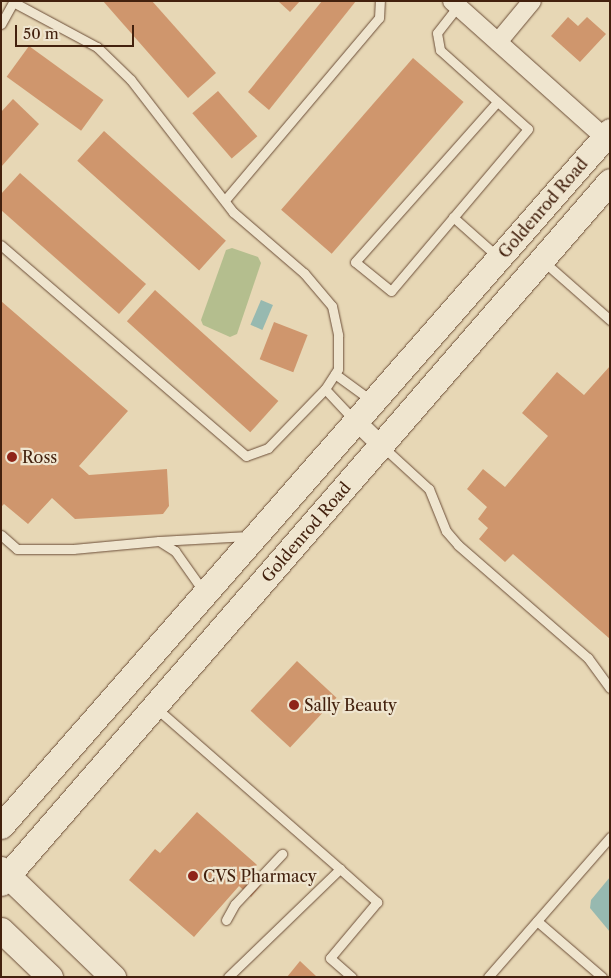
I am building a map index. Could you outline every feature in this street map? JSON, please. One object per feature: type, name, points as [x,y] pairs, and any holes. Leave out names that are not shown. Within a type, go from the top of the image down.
[{"type":"main road","name":"Goldenrod Road","points":[[1,826],[357,422],[607,134]]},
{"type":"main road","points":[[494,315],[517,266],[599,167],[607,134]]},
{"type":"main road","name":"Goldenrod Road","points":[[3,876],[155,707],[610,181]]},
{"type":"main road","points":[[1,801],[72,730],[112,701]]},
{"type":"main road","points":[[3,876],[113,977]]},
{"type":"main road","points":[[1,930],[44,971]]},
{"type":"main road","points":[[1,956],[44,971]]},
{"type":"street","points":[[498,42],[532,1]]},
{"type":"street","points":[[455,4],[607,134]]},
{"type":"street","points":[[357,422],[381,445]]},
{"type":"lane","points":[[225,200],[379,18],[380,1]]},
{"type":"lane","points":[[1,24],[4,13],[13,2],[97,46],[130,80],[239,218],[304,273],[332,306],[338,335],[338,369],[325,389],[272,444],[246,456],[1,245]]},
{"type":"lane","points":[[455,4],[439,28],[438,44],[444,55],[528,129],[391,291],[355,262],[497,102]]},
{"type":"lane","points":[[453,217],[500,258]]},
{"type":"lane","points":[[542,260],[610,320]]},
{"type":"lane","points":[[335,374],[374,402]]},
{"type":"lane","points":[[325,389],[357,422]]},
{"type":"lane","points":[[381,445],[429,489],[446,532],[458,545],[588,658],[610,688]]},
{"type":"lane","points":[[1,535],[17,549],[73,549],[257,535]]},
{"type":"lane","points":[[159,541],[175,551],[206,594]]},
{"type":"lane","points":[[155,707],[377,902],[330,958],[352,977]]},
{"type":"lane","points":[[488,977],[610,837]]},
{"type":"lane","points":[[226,920],[235,904],[282,854]]},
{"type":"lane","points":[[228,977],[340,869]]},
{"type":"lane","points":[[537,921],[602,977]]},
{"type":"green space","points":[[232,248],[258,257],[261,263],[237,334],[230,337],[203,325],[201,320],[226,250]]},
{"type":"water","points":[[261,300],[273,305],[262,330],[250,325]]},
{"type":"water","points":[[610,877],[610,932],[590,908],[591,900]]},
{"type":"building","points":[[103,1],[152,1],[216,73],[188,98]]},
{"type":"building","points":[[278,1],[300,1],[290,12]]},
{"type":"building","points":[[322,1],[356,1],[269,110],[248,92]]},
{"type":"building","points":[[568,17],[578,26],[587,17],[606,34],[580,62],[551,36]]},
{"type":"building","points":[[29,46],[103,100],[81,131],[7,77]]},
{"type":"building","points":[[413,58],[464,102],[332,254],[281,210]]},
{"type":"building","points":[[218,91],[257,136],[232,159],[192,113]]},
{"type":"building","points":[[13,99],[39,124],[1,167],[1,112]]},
{"type":"building","points":[[104,131],[226,241],[199,270],[77,161]]},
{"type":"building","points":[[20,173],[146,284],[119,314],[1,210],[1,194]]},
{"type":"building","points":[[155,290],[278,401],[250,432],[127,321]]},
{"type":"building","points":[[1,301],[128,411],[79,466],[89,475],[167,469],[169,506],[163,514],[75,519],[52,498],[28,524],[4,504],[1,507]]},
{"type":"building","points":[[274,322],[308,335],[293,372],[260,359]]},
{"type":"building","points":[[610,366],[610,639],[513,554],[505,562],[479,539],[488,528],[478,519],[487,507],[467,489],[483,469],[505,487],[548,436],[522,413],[557,372],[584,395]]},
{"type":"building","name":"Sally Beauty","points":[[297,661],[336,698],[290,748],[251,711]]},
{"type":"building","name":"CVS Pharmacy","points":[[197,812],[257,865],[250,873],[262,884],[251,897],[239,886],[194,937],[129,880],[155,849],[160,853]]},
{"type":"building","points":[[300,961],[317,977],[287,977]]},
{"type":"place","name":"Ross","points":[[12,457]]},
{"type":"place","name":"Sally Beauty","points":[[294,705]]},
{"type":"place","name":"CVS Pharmacy","points":[[193,876]]}]
